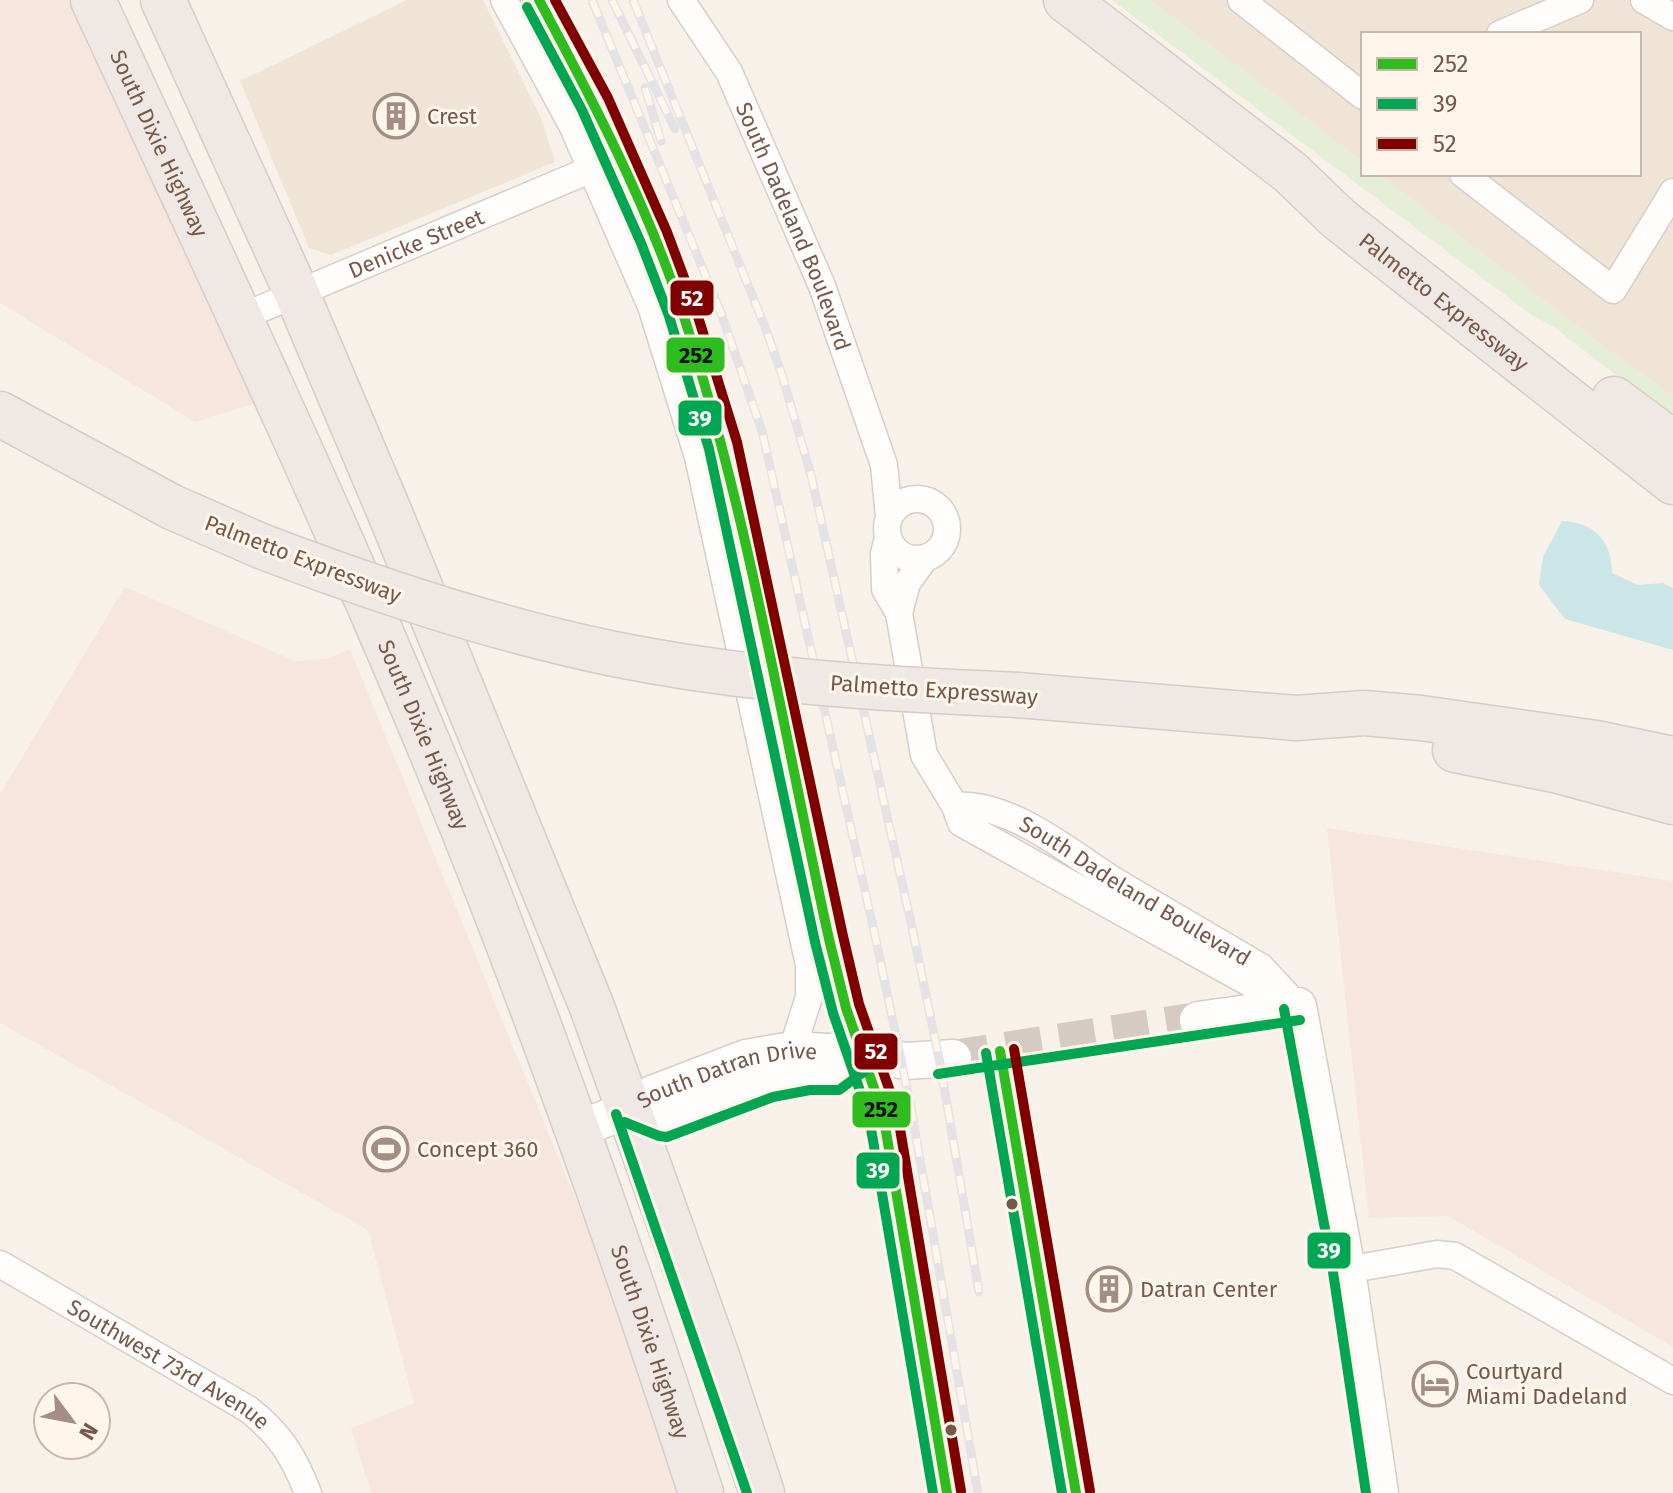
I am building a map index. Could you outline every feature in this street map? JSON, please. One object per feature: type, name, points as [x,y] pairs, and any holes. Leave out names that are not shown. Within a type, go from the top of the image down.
[{"type":"highway","name":"South Dixie Highway","points":[[93,0],[322,497],[489,895],[577,1130],[701,1493]]},
{"type":"highway","points":[[163,0],[297,294],[483,737],[592,1007],[762,1493]]},
{"type":"highway","name":"Palmetto Expressway","points":[[1066,0],[1290,172],[1339,219],[1673,482]]},
{"type":"highway","points":[[1290,172],[1349,204],[1673,443]]},
{"type":"highway","name":"Palmetto Expressway","points":[[0,414],[172,507],[261,546],[368,587],[471,618],[614,654],[701,669],[875,689],[1018,695],[1296,718],[1364,713],[1421,718],[1596,743],[1673,759]]},
{"type":"highway","points":[[395,668],[435,688],[483,737]]},
{"type":"highway","points":[[1296,718],[1363,736],[1559,771],[1673,802]]},
{"type":"street","points":[[504,0],[537,57],[592,169],[651,306],[698,457],[809,965],[809,997],[792,1050]]},
{"type":"street","name":"South Dadeland Boulevard","points":[[681,0],[729,72],[822,286],[884,465],[888,527],[884,554],[885,589],[899,613],[924,755],[955,806],[961,823],[1253,985],[1298,1006]]},
{"type":"street","points":[[1241,0],[1361,94]]},
{"type":"street","points":[[1505,32],[1580,0]]},
{"type":"street","points":[[1644,0],[1673,17]]},
{"type":"street","name":"Denicke Street","points":[[239,318],[592,169]]},
{"type":"street","points":[[1466,176],[1613,290],[1673,192]]},
{"type":"street","name":"South Dadeland Boulevard","points":[[884,465],[905,488],[941,510],[947,529],[941,548],[925,558],[907,583],[899,613]]},
{"type":"street","points":[[924,499],[903,502],[888,527],[891,546],[906,558],[925,558]]},
{"type":"street","name":"South Dadeland Boulevard","points":[[955,806],[973,804],[994,810],[1080,857],[1261,967],[1298,1006]]},
{"type":"street","points":[[1068,881],[1080,857]]},
{"type":"street","points":[[1198,1020],[1298,1006],[1347,1270],[1380,1493]]},
{"type":"street","name":"South Datran Drive","points":[[577,1130],[629,1109],[652,1094],[746,1058],[792,1050],[864,1054]]},
{"type":"street","points":[[864,1054],[906,1061],[953,1058]]},
{"type":"street","name":"South Datran Drive","points":[[629,1109],[663,1123],[769,1083],[809,1076],[834,1077],[864,1054]]},
{"type":"street","points":[[1347,1270],[1437,1254],[1463,1259],[1673,1381]]},
{"type":"street","name":"Southwest 73rd Avenue","points":[[0,1264],[248,1409],[279,1436],[308,1493]]},
{"type":"shaded area","points":[[0,0],[76,0],[259,402],[195,422],[0,303]]},
{"type":"shaded area","name":"Crest","points":[[407,0],[483,0],[541,118],[555,162],[331,255],[309,248],[240,81]]},
{"type":"shaded area","points":[[1150,0],[1673,0],[1673,396],[1381,176],[1641,176],[1641,32],[1361,32],[1361,160]]},
{"type":"shaded area","points":[[125,587],[295,661],[330,658],[350,649],[614,1293],[678,1493],[371,1493],[351,1428],[414,1403],[368,1230],[0,1023],[0,794]]},
{"type":"shaded area","points":[[1327,828],[1673,881],[1673,1347],[1448,1216],[1369,1218]]},
{"type":"green space","points":[[1112,0],[1150,0],[1361,160],[1361,176],[1381,176],[1673,396],[1673,419],[1555,328],[1529,313]]},
{"type":"water","points":[[1562,521],[1583,525],[1599,535],[1609,552],[1612,573],[1638,585],[1663,583],[1673,588],[1673,650],[1565,619],[1539,585],[1543,557]]},
{"type":"tunnel","points":[[953,1058],[1198,1020]]},
{"type":"railway","points":[[592,0],[721,313],[762,431],[911,1108],[978,1493]]},
{"type":"railway","points":[[612,0],[675,129]]},
{"type":"railway","points":[[633,0],[765,327],[811,475],[940,1063],[979,1292]]},
{"type":"railway","points":[[645,88],[661,141]]},
{"type":"transit line","name":"252","points":[[539,0],[636,193],[669,273],[706,391],[764,624],[829,939],[846,1008],[883,1114],[947,1493]]},
{"type":"transit line","name":"52","points":[[555,0],[608,98],[667,232],[695,307],[737,442],[859,1004],[897,1111],[961,1491]]},
{"type":"transit line","name":"39","points":[[527,7],[582,110],[641,243],[669,316],[709,449],[815,942],[833,1013],[869,1117],[933,1493]]},
{"type":"transit line","name":"39","points":[[1284,1009],[1333,1272],[1366,1493]]},
{"type":"transit line","name":"39","points":[[938,1074],[1300,1020]]},
{"type":"transit line","name":"52","points":[[1014,1049],[1090,1491]]},
{"type":"transit line","name":"252","points":[[1000,1051],[1076,1493]]},
{"type":"transit line","name":"39","points":[[986,1053],[1062,1493]]},
{"type":"transit line","name":"39","points":[[624,1122],[667,1137],[773,1097],[810,1090],[839,1090],[873,1065]]},
{"type":"transit line","name":"39","points":[[616,1114],[747,1493]]},
{"type":"place","name":"Crest","points":[[396,116]]},
{"type":"place","name":"Concept 360","points":[[386,1149]]},
{"type":"place","name":"Datran Center","points":[[1109,1289]]},
{"type":"place","name":"Courtyard Miami Dadeland","points":[[1435,1384]]}]
